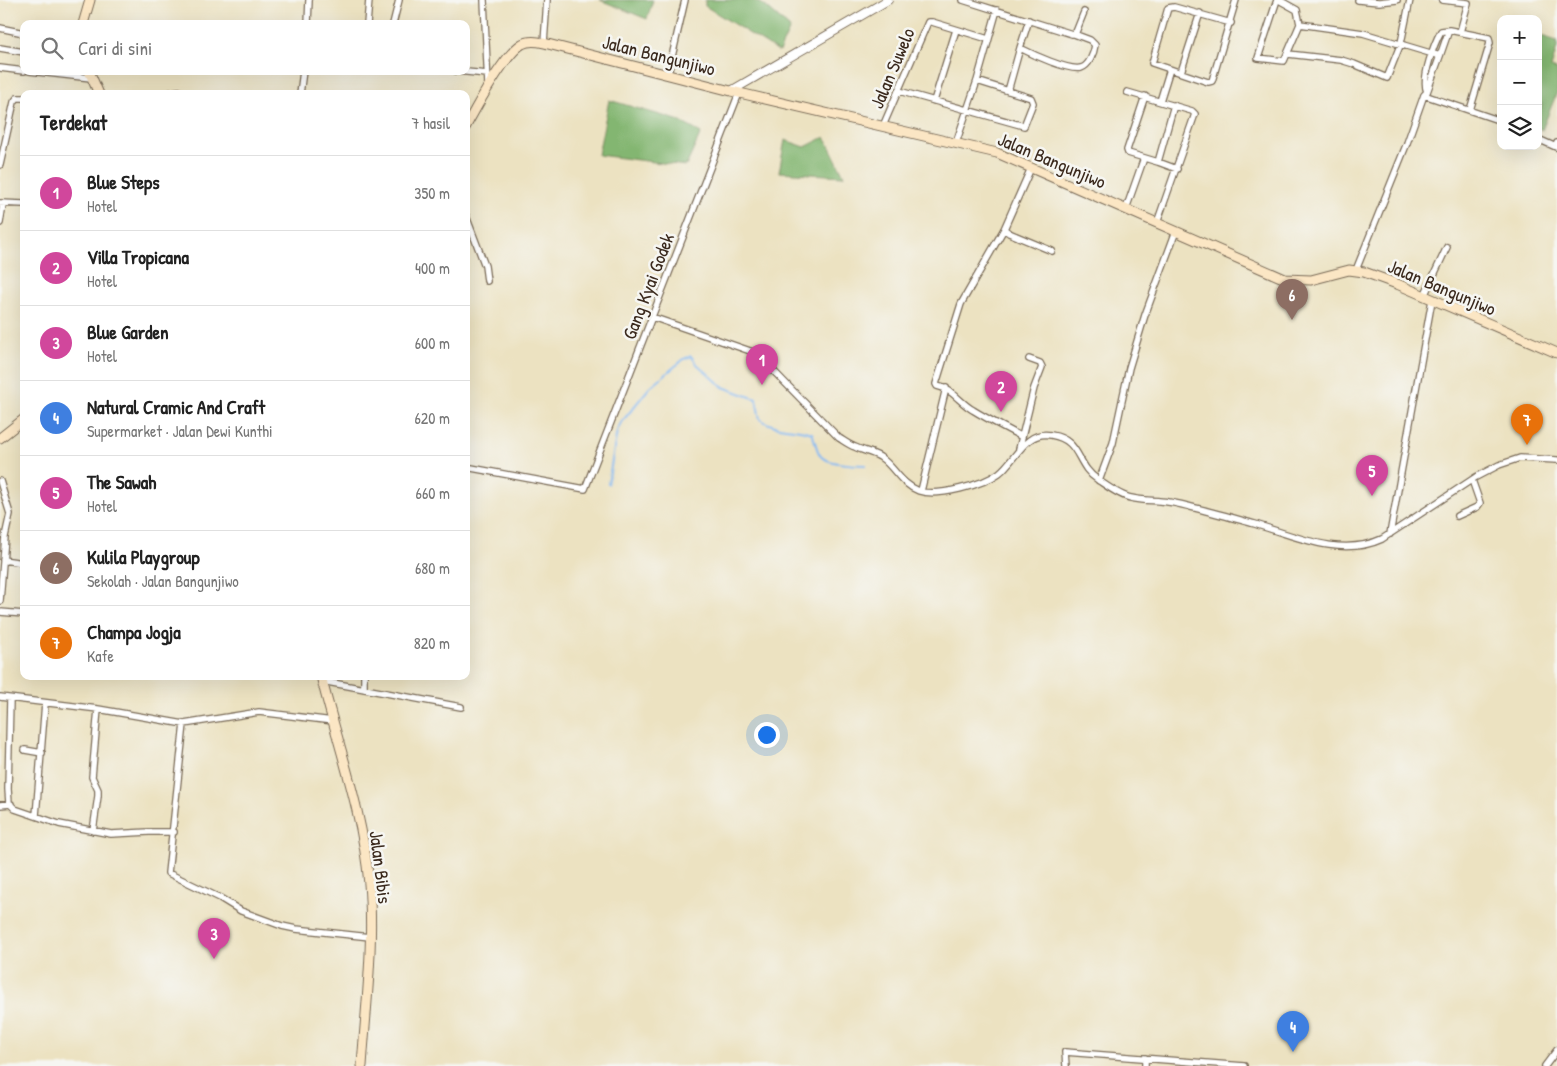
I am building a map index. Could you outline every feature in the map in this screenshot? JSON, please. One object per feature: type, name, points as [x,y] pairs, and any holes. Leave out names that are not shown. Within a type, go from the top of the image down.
[{"type":"main road","points":[[85,20],[90,0]]},
{"type":"main road","name":"Jalan Bangunjiwo","points":[[470,119],[488,87],[514,51],[522,44],[532,41],[544,43],[735,92],[997,153],[1285,279],[1311,280],[1342,271],[1356,270],[1397,284],[1557,353]]},
{"type":"main road","points":[[90,75],[97,90]]},
{"type":"main road","points":[[0,438],[20,422]]},
{"type":"main road","name":"Jalan Bibis","points":[[323,680],[354,796],[364,846],[371,910],[362,1066]]},
{"type":"street","points":[[308,20],[309,0]]},
{"type":"street","points":[[367,20],[369,0]]},
{"type":"street","points":[[394,20],[399,0]]},
{"type":"street","points":[[484,0],[488,87]]},
{"type":"street","points":[[544,43],[547,0]]},
{"type":"street","points":[[668,74],[685,0]]},
{"type":"street","points":[[735,92],[888,0]]},
{"type":"street","points":[[963,0],[1074,34],[1090,40],[1095,45],[1088,63],[1082,68],[1071,68],[1020,48]]},
{"type":"street","points":[[1230,23],[1174,7],[1167,9],[1152,63],[1208,82],[1212,81],[1230,23],[1236,0]]},
{"type":"street","points":[[1278,0],[1297,10],[1300,24],[1284,62],[1257,56],[1278,0]]},
{"type":"street","points":[[1358,0],[1397,0]]},
{"type":"street","points":[[1288,54],[1341,60],[1387,78],[1400,43],[1410,0]]},
{"type":"street","points":[[1442,0],[1468,3],[1460,32]]},
{"type":"street","points":[[956,143],[977,81],[997,10]]},
{"type":"street","points":[[1074,34],[1084,12]]},
{"type":"street","points":[[1181,72],[1200,13]]},
{"type":"street","points":[[1008,91],[1030,20]]},
{"type":"street","name":"Jalan Suwelo","points":[[883,126],[928,22],[956,30]]},
{"type":"street","points":[[1300,24],[1363,33],[1440,56]]},
{"type":"street","points":[[0,28],[20,32]]},
{"type":"street","points":[[934,101],[956,30],[988,39]]},
{"type":"street","points":[[1426,94],[1425,85],[1431,53],[1442,30],[1490,38],[1470,110]]},
{"type":"street","points":[[1356,270],[1426,94],[1449,30]]},
{"type":"street","points":[[0,48],[20,51]]},
{"type":"street","points":[[0,68],[20,70]]},
{"type":"street","points":[[1160,101],[1170,69]]},
{"type":"street","points":[[470,72],[487,74]]},
{"type":"street","points":[[301,90],[302,75]]},
{"type":"street","points":[[899,91],[1024,126],[1032,100],[977,81]]},
{"type":"street","name":"Gang Kyai Godek","points":[[470,468],[585,489],[652,317],[735,92]]},
{"type":"street","points":[[1127,92],[1174,105],[1192,111],[1195,114],[1157,223]]},
{"type":"street","points":[[1426,94],[1497,120]]},
{"type":"street","points":[[1145,96],[1127,150],[1128,153],[1177,169]]},
{"type":"street","points":[[0,165],[14,102],[20,98]]},
{"type":"street","points":[[1158,162],[1174,105]]},
{"type":"street","points":[[1542,141],[1556,147],[1557,143]]},
{"type":"street","points":[[1126,210],[1144,158]]},
{"type":"street","points":[[1022,437],[971,410],[957,395],[936,384],[961,304],[1004,229],[1031,168]]},
{"type":"street","points":[[0,223],[2,203],[20,204]]},
{"type":"street","points":[[470,227],[485,266],[487,281]]},
{"type":"street","points":[[1004,229],[1008,233],[1052,251]]},
{"type":"street","points":[[1099,481],[1113,443],[1129,368],[1145,315],[1176,232]]},
{"type":"street","points":[[1390,534],[1428,298],[1447,247]]},
{"type":"street","points":[[652,317],[756,353],[839,438],[854,447],[882,458],[899,478],[921,492],[942,492],[964,488],[980,482],[999,473],[1019,449],[1033,438],[1042,434],[1052,435],[1066,440],[1075,448],[1083,466],[1099,481],[1129,498],[1191,506],[1332,546],[1369,545],[1390,534],[1472,480],[1499,465],[1520,458],[1557,460]]},
{"type":"street","points":[[1019,449],[1034,388],[1042,367],[1040,363],[1029,359]]},
{"type":"street","points":[[921,492],[946,388]]},
{"type":"street","points":[[1458,516],[1477,507],[1480,503],[1472,480]]},
{"type":"street","points":[[0,481],[10,514],[5,538],[0,601]]},
{"type":"street","points":[[4,560],[20,562]]},
{"type":"street","points":[[0,612],[20,614]]},
{"type":"street","points":[[330,680],[364,689],[461,707]]},
{"type":"street","points":[[364,680],[364,689]]},
{"type":"street","points":[[0,697],[98,709],[184,724],[259,712],[333,721]]},
{"type":"street","points":[[10,699],[8,789],[11,804],[15,809],[59,824],[111,834],[174,832]]},
{"type":"street","points":[[36,816],[45,703]]},
{"type":"street","points":[[93,831],[98,796],[98,790],[92,777],[98,709]]},
{"type":"street","points":[[184,724],[174,832],[168,870],[170,874],[220,898],[240,911],[282,926],[370,937]]},
{"type":"street","points":[[25,750],[42,752]]},
{"type":"street","points":[[0,805],[11,804]]},
{"type":"street","points":[[1545,1066],[1557,1050]]},
{"type":"street","points":[[1066,1066],[1065,1052],[1243,1066]]},
{"type":"street","points":[[1145,1058],[1145,1066]]},
{"type":"green space","points":[[600,0],[653,0],[647,19]]},
{"type":"green space","points":[[705,0],[753,0],[764,5],[790,28],[779,52],[705,6]]},
{"type":"green space","points":[[1542,36],[1557,41],[1557,48],[1551,68],[1557,70],[1557,92],[1542,130]]},
{"type":"green space","points":[[609,100],[677,120],[701,133],[686,166],[598,155]]},
{"type":"green space","points":[[825,137],[844,176],[779,172],[785,140],[805,147]]},
{"type":"waterway","points":[[608,484],[617,431],[621,423],[650,387],[684,359],[691,356],[697,364],[723,387],[756,399],[760,419],[766,423],[812,433],[817,450],[823,458],[841,463],[866,465]]},
{"type":"place","name":"Kulila Playgroup","points":[[1292,320]]},
{"type":"place","name":"Blue Steps","points":[[762,385]]},
{"type":"place","name":"Villa Tropicana","points":[[1001,412]]},
{"type":"place","name":"Champa Jogja","points":[[1527,445]]},
{"type":"place","name":"The Sawah","points":[[1372,496]]},
{"type":"place","name":"Blue Garden","points":[[214,959]]},
{"type":"place","name":"Natural Cramic And Craft","points":[[1293,1052]]}]
